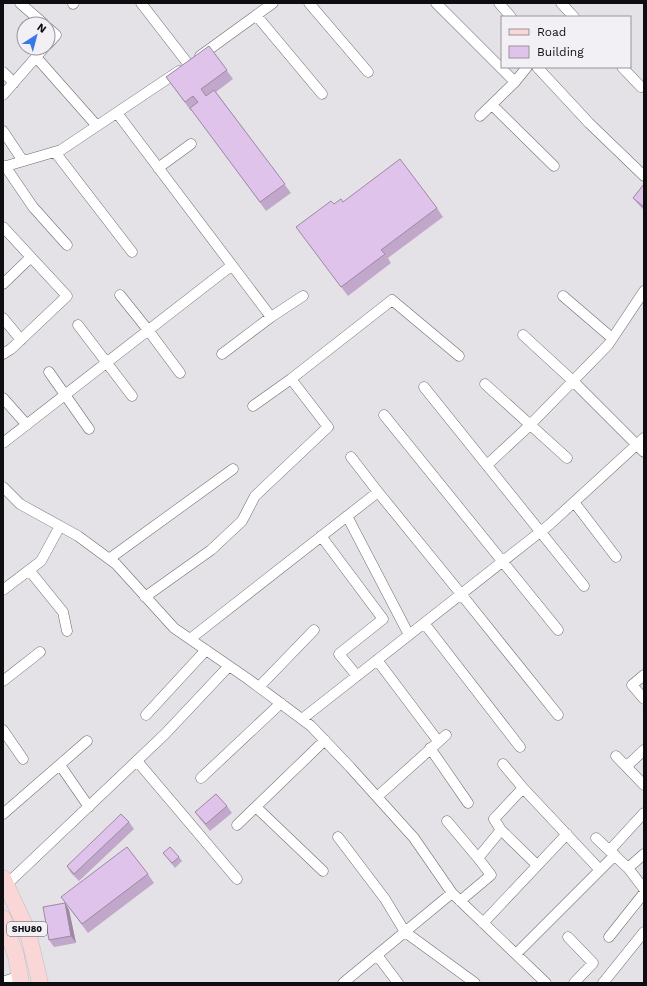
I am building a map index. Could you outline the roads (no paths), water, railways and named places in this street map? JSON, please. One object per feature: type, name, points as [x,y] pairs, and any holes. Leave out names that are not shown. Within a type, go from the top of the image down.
[{"type":"main road","points":[[4,886],[27,963],[30,983]]},
{"type":"main road","name":"SHU80","points":[[4,886],[28,932],[40,983]]},
{"type":"main road","points":[[3,918],[16,956],[13,981]]},
{"type":"main road","name":"SHU80","points":[[3,937],[13,981]]},
{"type":"street","points":[[20,3],[35,16]]},
{"type":"street","points":[[141,3],[189,65]]},
{"type":"street","points":[[67,245],[33,207],[4,166],[61,150],[189,65],[273,3]]},
{"type":"street","points":[[308,3],[368,72]]},
{"type":"street","points":[[436,3],[515,82]]},
{"type":"street","points":[[499,3],[510,16]]},
{"type":"street","points":[[561,3],[573,16]]},
{"type":"street","points":[[256,15],[322,94]]},
{"type":"street","points":[[3,95],[36,57],[97,126]]},
{"type":"street","points":[[480,116],[515,82],[526,68]]},
{"type":"street","points":[[538,68],[589,123],[644,176]]},
{"type":"street","points":[[623,68],[641,87]]},
{"type":"street","points":[[3,72],[14,83]]},
{"type":"street","points":[[492,105],[554,166]]},
{"type":"street","points":[[117,113],[271,317]]},
{"type":"street","points":[[3,132],[23,161]]},
{"type":"street","points":[[158,168],[191,144]]},
{"type":"street","points":[[55,152],[132,252]]},
{"type":"street","points":[[3,227],[67,296],[12,349],[3,354]]},
{"type":"street","points":[[3,284],[31,257]]},
{"type":"street","points":[[3,443],[231,266]]},
{"type":"street","points":[[487,465],[530,425],[608,345],[644,291]]},
{"type":"street","points":[[120,295],[180,373]]},
{"type":"street","points":[[222,354],[271,317],[303,296]]},
{"type":"street","points":[[564,296],[612,338]]},
{"type":"street","points":[[253,406],[291,379],[392,300],[459,356]]},
{"type":"street","points":[[3,318],[21,340]]},
{"type":"street","points":[[78,325],[132,396]]},
{"type":"street","points":[[302,719],[540,532],[642,445],[523,335]]},
{"type":"street","points":[[49,372],[89,429]]},
{"type":"street","points":[[145,597],[212,550],[242,521],[255,496],[328,427],[291,379]]},
{"type":"street","points":[[485,384],[567,458]]},
{"type":"street","points":[[424,387],[584,586]]},
{"type":"street","points":[[3,398],[27,425]]},
{"type":"street","points":[[384,415],[558,630]]},
{"type":"street","points":[[351,457],[558,715]]},
{"type":"street","points":[[109,559],[233,469]]},
{"type":"street","points":[[3,487],[20,504],[78,536],[116,564],[174,628],[230,666],[311,726],[414,838],[452,893],[546,983]]},
{"type":"street","points":[[190,639],[378,492]]},
{"type":"street","points":[[574,502],[616,557]]},
{"type":"street","points":[[347,516],[409,635]]},
{"type":"street","points":[[3,590],[41,561],[60,526]]},
{"type":"street","points":[[321,536],[383,619],[339,654],[357,676]]},
{"type":"street","points":[[29,570],[63,612],[67,632]]},
{"type":"street","points":[[424,623],[520,747]]},
{"type":"street","points":[[259,687],[314,630]]},
{"type":"street","points":[[146,715],[206,650]]},
{"type":"street","points":[[3,681],[40,652]]},
{"type":"street","points":[[376,660],[442,738],[377,797]]},
{"type":"street","points":[[4,886],[165,734],[230,666]]},
{"type":"street","points":[[644,675],[632,685],[644,699]]},
{"type":"street","points":[[200,778],[281,703]]},
{"type":"street","points":[[3,730],[23,759]]},
{"type":"street","points":[[237,825],[325,740]]},
{"type":"street","points":[[3,814],[87,741]]},
{"type":"street","points":[[430,748],[468,803]]},
{"type":"street","points":[[627,766],[644,750]]},
{"type":"street","points":[[616,756],[644,785]]},
{"type":"street","points":[[136,762],[237,879]]},
{"type":"street","points":[[503,764],[600,870]]},
{"type":"street","points":[[60,765],[89,806]]},
{"type":"street","points":[[524,788],[494,819],[501,830],[537,865]]},
{"type":"street","points":[[256,807],[323,871]]},
{"type":"street","points":[[516,954],[600,870],[644,814]]},
{"type":"street","points":[[447,821],[491,875],[460,901]]},
{"type":"street","points":[[478,858],[501,830]]},
{"type":"street","points":[[483,923],[567,834]]},
{"type":"street","points":[[338,837],[385,899],[405,932],[475,983]]},
{"type":"street","points":[[596,838],[628,868],[644,889]]},
{"type":"street","points":[[628,868],[644,854]]},
{"type":"street","points":[[343,983],[452,893]]},
{"type":"street","points":[[610,937],[644,893]]},
{"type":"street","points":[[603,983],[644,932]]},
{"type":"street","points":[[568,938],[593,963],[574,983]]},
{"type":"street","points":[[377,955],[398,983]]}]
